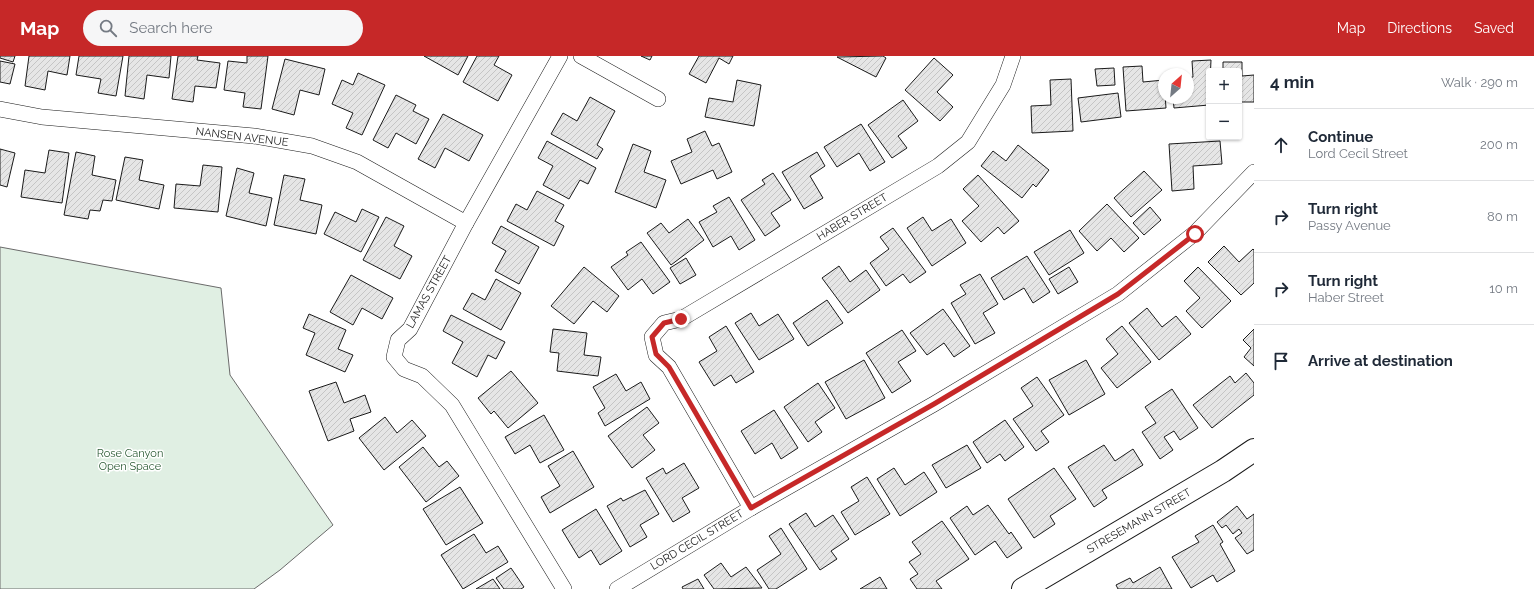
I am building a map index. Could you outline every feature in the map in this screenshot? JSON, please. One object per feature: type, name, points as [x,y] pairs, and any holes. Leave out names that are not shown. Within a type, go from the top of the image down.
[{"type":"street","name":"LAMAS STREET","points":[[560,56],[466,223],[410,329],[398,340],[394,357],[404,369],[422,376],[452,405],[564,589]]},
{"type":"street","points":[[581,56],[658,99]]},
{"type":"street","name":"HABER STREET","points":[[751,508],[669,367],[656,354],[652,337],[664,323],[681,319],[938,166],[968,142],[1003,85],[1013,56]]},
{"type":"street","name":"NANSEN AVENUE","points":[[0,109],[42,117],[254,136],[312,146],[357,162],[466,223]]},
{"type":"street","name":"LORD CECIL STREET","points":[[617,589],[751,508],[934,404],[1118,294],[1195,234],[1254,172]]},
{"type":"street","name":"STRESEMANN STREET","points":[[1023,589],[1223,472],[1254,450]]},
{"type":"green space","name":"Rose Canyon Open Space","points":[[0,247],[221,288],[230,375],[333,525],[280,570],[254,589],[0,589]]},
{"type":"building","points":[[0,56],[15,56],[13,62],[0,58]]},
{"type":"building","points":[[29,56],[70,56],[67,75],[48,71],[45,90],[25,86]]},
{"type":"building","points":[[79,56],[123,56],[116,96],[98,93],[101,79],[76,75]]},
{"type":"building","points":[[129,56],[171,56],[169,78],[147,75],[144,99],[125,96]]},
{"type":"building","points":[[178,56],[198,56],[197,60],[220,63],[216,88],[195,86],[193,102],[172,99]]},
{"type":"building","points":[[247,56],[268,56],[261,109],[243,107],[245,93],[224,90],[228,61],[247,63]]},
{"type":"building","points":[[424,56],[468,56],[458,75]]},
{"type":"building","points":[[477,56],[499,56],[494,65],[512,75],[498,101],[463,82]]},
{"type":"building","points":[[641,56],[652,56],[650,60]]},
{"type":"building","points":[[699,56],[733,56],[729,64],[719,58],[706,83],[689,74]]},
{"type":"building","points":[[883,56],[886,58],[876,77],[837,57]]},
{"type":"building","points":[[934,58],[953,75],[937,92],[953,107],[940,121],[905,90]]},
{"type":"building","points":[[285,59],[325,69],[319,95],[300,90],[294,115],[272,109]]},
{"type":"building","points":[[1211,60],[1211,68],[1206,68],[1206,105],[1174,108],[1174,104],[1194,104],[1194,68],[1192,68],[1192,61]]},
{"type":"building","points":[[0,61],[15,64],[10,84],[0,82]]},
{"type":"building","points":[[1223,62],[1242,62],[1242,68],[1223,68]]},
{"type":"building","points":[[1142,66],[1143,82],[1158,81],[1158,104],[1166,104],[1166,108],[1126,111],[1123,67]]},
{"type":"building","points":[[1114,68],[1115,85],[1097,86],[1095,69]]},
{"type":"building","points":[[358,73],[385,85],[362,135],[346,128],[353,113],[332,104],[342,80],[353,85]]},
{"type":"building","points":[[1254,75],[1254,102],[1242,102],[1242,76]]},
{"type":"building","points":[[1071,79],[1073,131],[1032,133],[1031,106],[1051,105],[1050,80]]},
{"type":"building","points":[[737,80],[761,85],[754,126],[705,117],[709,98],[733,102]]},
{"type":"building","points":[[1118,93],[1121,117],[1081,122],[1078,98]]},
{"type":"building","points":[[396,95],[416,105],[413,111],[429,119],[416,144],[396,133],[388,148],[373,140]]},
{"type":"building","points":[[590,97],[615,111],[597,145],[603,149],[597,159],[551,134],[563,113],[577,121]]},
{"type":"building","points":[[903,100],[918,121],[898,136],[907,148],[892,158],[868,125]]},
{"type":"building","points":[[443,114],[483,135],[469,161],[445,148],[435,168],[418,159]]},
{"type":"building","points":[[861,124],[885,162],[870,171],[859,153],[837,167],[824,147]]},
{"type":"building","points":[[705,131],[712,146],[719,143],[732,172],[717,179],[713,170],[681,184],[671,161],[692,152],[687,139]]},
{"type":"building","points":[[547,141],[596,168],[588,184],[580,180],[569,199],[543,185],[553,166],[538,158]]},
{"type":"building","points":[[1220,141],[1222,164],[1193,166],[1194,189],[1172,191],[1169,144]]},
{"type":"building","points":[[633,144],[651,151],[644,172],[666,180],[656,208],[615,192]]},
{"type":"building","points":[[1018,145],[1049,170],[1036,187],[1033,184],[1022,198],[981,166],[993,151],[1006,161]]},
{"type":"building","points":[[0,149],[15,153],[7,187],[0,185]]},
{"type":"building","points":[[49,150],[69,153],[62,203],[21,197],[25,170],[45,173]]},
{"type":"building","points":[[76,152],[95,156],[92,175],[116,180],[112,201],[103,200],[100,211],[90,210],[88,219],[64,215]]},
{"type":"building","points":[[817,152],[825,166],[810,176],[823,198],[804,209],[782,172]]},
{"type":"building","points":[[125,157],[143,160],[139,180],[164,185],[159,209],[116,200]]},
{"type":"building","points":[[203,165],[222,167],[218,212],[174,208],[176,184],[200,186]]},
{"type":"building","points":[[237,168],[254,173],[249,193],[272,198],[266,226],[226,216]]},
{"type":"building","points":[[1144,171],[1162,190],[1131,217],[1114,198]]},
{"type":"building","points":[[773,173],[791,200],[771,213],[780,226],[765,236],[741,200],[765,184],[762,180]]},
{"type":"building","points":[[284,175],[305,179],[300,200],[322,205],[316,234],[274,225]]},
{"type":"building","points":[[978,175],[1019,221],[1004,234],[998,227],[981,242],[962,221],[979,206],[963,189]]},
{"type":"building","points":[[537,191],[564,205],[555,221],[564,226],[554,246],[507,221],[516,204],[527,210]]},
{"type":"building","points":[[729,197],[755,240],[739,250],[731,236],[713,247],[699,222],[717,212],[713,206]]},
{"type":"building","points":[[1107,204],[1139,238],[1124,252],[1111,238],[1097,251],[1079,231]]},
{"type":"building","points":[[1150,207],[1161,220],[1144,235],[1133,223]]},
{"type":"building","points":[[362,209],[379,217],[361,252],[324,234],[335,212],[356,222]]},
{"type":"building","points":[[386,217],[404,226],[394,246],[412,256],[400,279],[363,260]]},
{"type":"building","points":[[923,217],[932,231],[951,219],[966,243],[932,266],[907,228]]},
{"type":"building","points":[[688,219],[704,240],[671,265],[647,233],[661,223],[669,233]]},
{"type":"building","points":[[501,226],[539,247],[519,284],[495,271],[506,251],[492,243]]},
{"type":"building","points":[[893,228],[926,272],[910,283],[903,274],[886,286],[870,263],[889,249],[880,237]]},
{"type":"building","points":[[1070,230],[1084,253],[1049,275],[1034,252]]},
{"type":"building","points":[[641,242],[670,282],[653,294],[642,279],[628,290],[611,267],[628,255],[626,252]]},
{"type":"building","points":[[1224,246],[1239,262],[1253,249],[1254,250],[1254,283],[1241,295],[1208,262]]},
{"type":"building","points":[[1027,256],[1050,292],[1033,303],[1024,288],[1004,300],[991,278]]},
{"type":"building","points":[[686,258],[696,275],[680,284],[670,268]]},
{"type":"building","points":[[839,266],[850,282],[866,270],[880,290],[848,313],[822,278]]},
{"type":"building","points":[[584,267],[619,296],[607,312],[593,301],[574,324],[551,306]]},
{"type":"building","points":[[1069,267],[1078,282],[1058,294],[1049,279]]},
{"type":"building","points":[[1198,267],[1231,301],[1202,328],[1186,311],[1200,298],[1184,281]]},
{"type":"building","points":[[980,274],[998,304],[983,313],[995,333],[975,344],[951,303],[966,294],[960,285]]},
{"type":"building","points":[[351,275],[393,298],[382,319],[362,308],[353,325],[330,312]]},
{"type":"building","points":[[496,279],[521,293],[501,330],[463,309],[472,293],[485,300]]},
{"type":"building","points":[[827,300],[843,323],[808,346],[793,323]]},
{"type":"building","points":[[1147,308],[1162,327],[1176,316],[1191,334],[1159,360],[1129,323]]},
{"type":"building","points":[[943,309],[970,346],[954,357],[944,343],[927,355],[910,333]]},
{"type":"building","points":[[751,313],[759,326],[778,314],[794,339],[759,360],[735,323]]},
{"type":"building","points":[[309,314],[346,330],[338,349],[353,355],[345,372],[306,355],[315,333],[303,328]]},
{"type":"building","points":[[451,315],[505,342],[496,359],[488,355],[477,377],[452,363],[463,342],[443,331]]},
{"type":"building","points":[[726,326],[754,372],[736,383],[731,375],[714,386],[699,362],[717,351],[709,337]]},
{"type":"building","points":[[1122,326],[1151,362],[1117,388],[1101,368],[1118,354],[1106,339]]},
{"type":"building","points":[[553,329],[587,333],[584,355],[601,357],[598,376],[557,371],[559,353],[550,352]]},
{"type":"building","points":[[1254,329],[1254,366],[1244,357],[1251,348],[1243,340]]},
{"type":"building","points":[[902,330],[916,351],[898,362],[911,381],[892,393],[866,353]]},
{"type":"building","points":[[864,360],[885,398],[846,419],[825,382]]},
{"type":"building","points":[[1086,360],[1105,394],[1069,415],[1049,380]]},
{"type":"building","points":[[511,371],[538,403],[508,428],[494,411],[491,414],[478,398]]},
{"type":"building","points":[[1246,373],[1254,383],[1254,395],[1212,428],[1193,405],[1230,376],[1235,383]]},
{"type":"building","points":[[616,374],[626,391],[641,382],[650,399],[605,426],[598,413],[605,408],[593,387]]},
{"type":"building","points":[[1037,377],[1064,415],[1041,431],[1049,442],[1036,451],[1013,419],[1033,406],[1021,388]]},
{"type":"building","points":[[336,382],[344,403],[365,395],[371,412],[350,419],[354,431],[328,441],[309,391]]},
{"type":"building","points":[[818,383],[835,408],[815,422],[822,432],[808,442],[784,407]]},
{"type":"building","points":[[1172,389],[1198,428],[1180,440],[1174,431],[1164,437],[1173,450],[1160,459],[1142,432],[1156,423],[1145,407]]},
{"type":"building","points":[[647,407],[659,423],[643,435],[655,450],[632,468],[608,436]]},
{"type":"building","points":[[774,410],[798,448],[781,459],[772,443],[755,454],[741,431]]},
{"type":"building","points":[[544,415],[564,450],[540,463],[530,445],[515,454],[505,437]]},
{"type":"building","points":[[385,417],[397,433],[412,420],[426,436],[384,470],[359,438]]},
{"type":"building","points":[[1005,420],[1024,447],[1005,461],[1000,454],[987,463],[973,442]]},
{"type":"building","points":[[967,445],[981,468],[946,488],[932,465]]},
{"type":"building","points":[[1104,445],[1115,461],[1133,449],[1143,465],[1102,490],[1107,498],[1094,507],[1068,467]]},
{"type":"building","points":[[423,447],[439,467],[447,461],[459,476],[426,502],[399,467]]},
{"type":"building","points":[[573,451],[594,487],[550,513],[541,497],[560,486],[548,466]]},
{"type":"building","points":[[684,463],[699,488],[682,498],[690,512],[673,522],[646,478],[663,468],[666,474]]},
{"type":"building","points":[[894,468],[905,485],[924,472],[937,492],[900,516],[877,479]]},
{"type":"building","points":[[1054,468],[1076,499],[1050,516],[1055,524],[1034,538],[1008,499]]},
{"type":"building","points":[[867,477],[890,514],[855,535],[841,512],[859,501],[851,487]]},
{"type":"building","points":[[460,487],[483,523],[446,545],[423,509]]},
{"type":"building","points":[[645,490],[659,514],[640,525],[647,537],[630,547],[607,506],[621,498],[623,501]]},
{"type":"building","points":[[988,505],[1009,534],[1011,532],[1022,548],[1007,558],[995,541],[975,555],[950,518],[967,506],[973,515]]},
{"type":"building","points":[[1237,506],[1247,519],[1254,514],[1254,550],[1247,554],[1235,538],[1242,533],[1239,529],[1233,534],[1226,525],[1222,528],[1217,522]]},
{"type":"building","points":[[596,509],[622,551],[600,565],[591,550],[579,558],[562,530]]},
{"type":"building","points":[[806,513],[815,527],[833,515],[849,539],[831,551],[837,559],[820,570],[789,524]]},
{"type":"building","points":[[942,521],[969,559],[936,581],[942,589],[917,589],[910,579],[918,574],[909,562],[921,554],[912,542]]},
{"type":"building","points":[[1213,525],[1223,542],[1220,544],[1235,571],[1217,582],[1213,575],[1191,588],[1172,557],[1199,542],[1195,536]]},
{"type":"building","points":[[781,528],[807,569],[776,589],[769,589],[757,570],[781,554],[769,536]]},
{"type":"building","points":[[474,534],[486,553],[498,546],[508,562],[463,589],[441,555]]},
{"type":"building","points":[[721,563],[731,577],[746,567],[762,588],[714,589],[704,575]]},
{"type":"building","points":[[1160,567],[1172,589],[1118,589],[1116,585],[1130,578],[1133,583]]},
{"type":"building","points":[[511,568],[524,587],[521,589],[504,589],[496,578]]},
{"type":"building","points":[[880,577],[887,589],[860,589]]},
{"type":"building","points":[[493,579],[500,589],[476,589]]},
{"type":"building","points":[[698,579],[704,589],[683,589],[682,587]]},
{"type":"route","points":[[681,319],[664,323],[652,337],[656,354],[669,367],[751,508],[934,404],[1118,294],[1195,234]]}]
